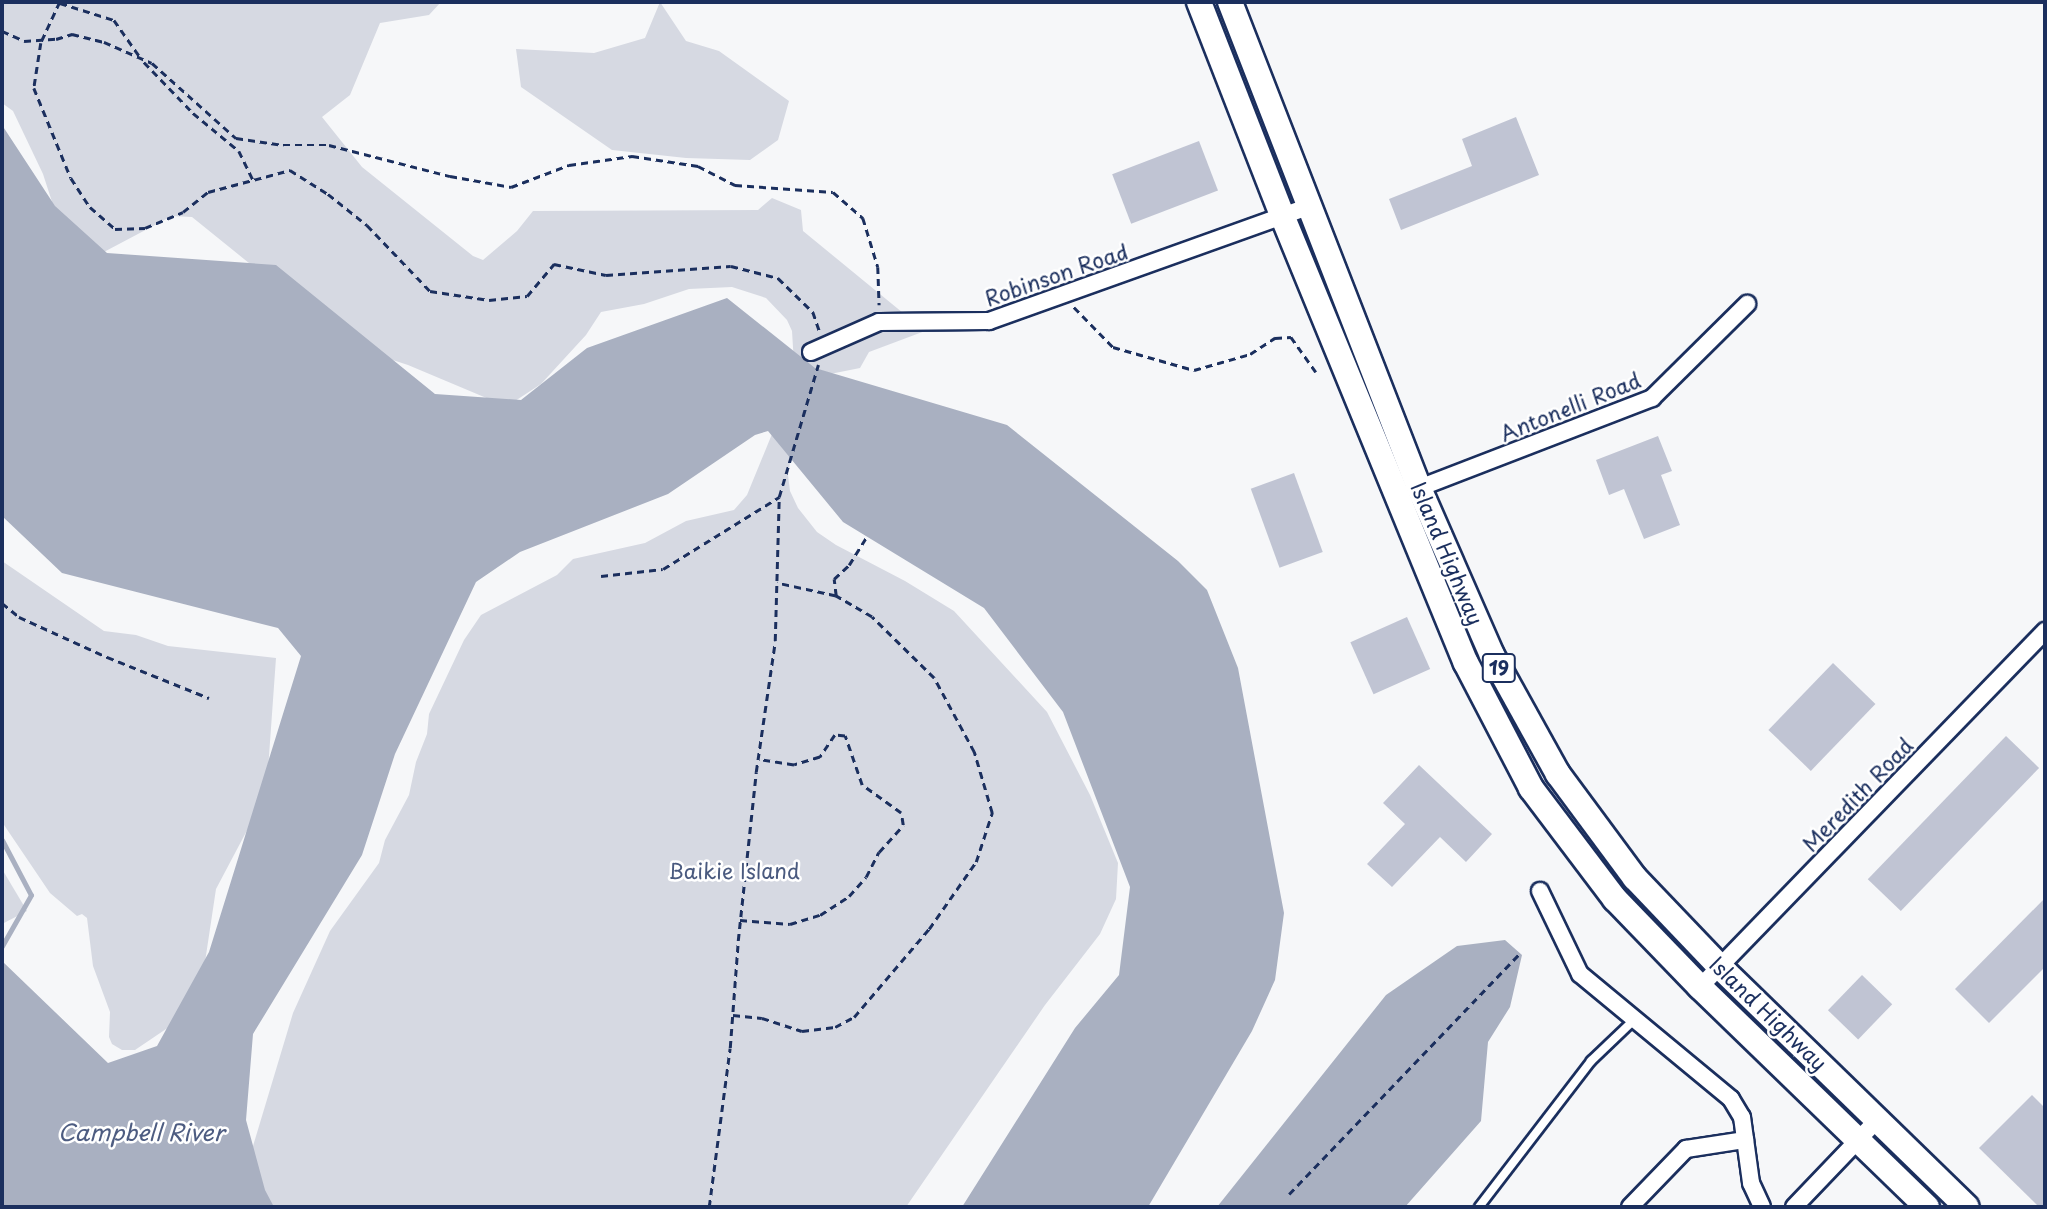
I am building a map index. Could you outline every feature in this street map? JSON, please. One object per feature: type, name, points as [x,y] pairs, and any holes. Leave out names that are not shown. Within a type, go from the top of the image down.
[{"type":"main road","name":"Island Highway","points":[[1199,2],[1282,215],[1466,663],[1531,788],[1615,899],[1700,987],[1927,1207]]},
{"type":"main road","name":"Island Highway","points":[[1230,2],[1419,488],[1492,655],[1558,774],[1636,878],[1720,967],[1967,1207]]},
{"type":"street","name":"Robinson Road","points":[[818,349],[879,322],[989,321],[1310,206]]},
{"type":"street","name":"Antonelli Road","points":[[1419,488],[1652,398],[1747,304]]},
{"type":"street","name":"Meredith Road","points":[[1700,987],[2045,631]]},
{"type":"street","points":[[1539,891],[1580,974],[1731,1099],[1742,1117],[1751,1184],[1762,1207]]},
{"type":"street","points":[[1794,1207],[1877,1120]]},
{"type":"street","points":[[1630,1207],[1686,1149],[1745,1140]]},
{"type":"lane","points":[[1479,1207],[1591,1060],[1635,1019]]},
{"type":"path","points":[[254,182],[239,151],[193,113],[153,72],[123,37],[114,20],[60,2],[41,43],[34,88],[71,178],[90,207],[115,229],[145,228],[183,212],[208,192],[254,182],[290,170],[328,194],[367,225],[430,291],[489,300],[527,296],[554,264],[606,275],[731,266],[778,278],[813,312],[818,349],[779,497],[775,641],[758,759],[740,920],[733,1015],[709,1207]]},
{"type":"path","points":[[2,31],[24,41],[55,39],[72,34],[104,43],[152,63],[236,138],[282,145],[329,145],[450,176],[511,187],[569,165],[632,156],[698,166],[735,185],[833,192],[863,218],[878,267],[879,322]]},
{"type":"path","points":[[1062,295],[1113,347],[1194,370],[1250,354],[1275,338],[1291,337],[1316,372]]},
{"type":"path","points":[[601,576],[663,569],[779,497]]},
{"type":"path","points":[[836,596],[834,579],[849,565],[867,537]]},
{"type":"path","points":[[733,1015],[762,1018],[803,1031],[835,1027],[854,1017],[929,929],[975,862],[992,813],[974,752],[934,678],[872,617],[836,596],[776,583]]},
{"type":"path","points":[[2,603],[19,617],[107,657],[209,698]]},
{"type":"path","points":[[740,920],[790,924],[820,915],[849,896],[866,877],[879,852],[903,825],[901,813],[862,785],[845,736],[835,735],[820,757],[794,765],[758,759]]},
{"type":"path","points":[[1289,1194],[1520,953]]},
{"type":"green space","points":[[2,2],[441,2],[429,15],[380,23],[350,95],[322,117],[362,167],[473,256],[483,260],[517,231],[533,211],[758,210],[772,198],[801,210],[803,231],[925,331],[869,352],[860,368],[825,375],[794,364],[792,331],[787,320],[766,298],[732,287],[689,289],[644,304],[601,312],[586,335],[541,384],[515,401],[496,402],[408,365],[353,347],[192,217],[172,216],[102,253],[55,211],[43,174],[13,111],[2,103]]},
{"type":"green space","points":[[660,2],[686,41],[719,51],[789,101],[778,140],[750,160],[686,158],[612,150],[521,87],[516,49],[594,53],[645,38]]},
{"type":"green space","name":"Baikie Island","points":[[772,434],[793,445],[788,475],[790,491],[798,508],[817,532],[954,611],[1047,712],[1090,795],[1118,863],[1116,899],[1100,934],[1045,1005],[906,1207],[267,1207],[250,1156],[293,1013],[330,931],[379,863],[385,840],[409,795],[416,762],[427,734],[429,714],[464,640],[481,615],[557,575],[573,559],[645,543],[686,521],[734,510],[747,495]]},
{"type":"green space","points":[[2,561],[104,631],[136,635],[168,646],[276,658],[268,770],[253,819],[216,889],[205,962],[169,1027],[135,1050],[122,1050],[112,1044],[109,1037],[110,1012],[93,966],[87,918],[82,914],[77,916],[50,893],[2,822]]},
{"type":"green space","points":[[2,869],[27,911],[2,924]]},
{"type":"water","name":"Campbell River","points":[[2,125],[55,206],[107,253],[276,265],[435,394],[521,400],[587,348],[727,298],[815,368],[1007,425],[1178,561],[1207,590],[1238,668],[1284,913],[1275,980],[1252,1031],[1148,1207],[962,1207],[1075,1028],[1119,975],[1130,887],[1063,712],[984,608],[843,522],[768,431],[755,435],[668,494],[520,552],[476,582],[395,754],[362,855],[253,1034],[246,1120],[265,1190],[274,1207],[2,1207],[2,961],[108,1063],[157,1046],[209,952],[301,656],[278,628],[62,573],[2,516]]},
{"type":"water","points":[[1505,940],[1522,955],[1510,1007],[1488,1042],[1481,1121],[1405,1207],[1217,1207],[1386,995],[1457,946]]},
{"type":"building","points":[[1516,117],[1539,175],[1401,230],[1389,199],[1472,166],[1462,139]]},
{"type":"building","points":[[1199,141],[1218,190],[1131,224],[1112,174]]},
{"type":"building","points":[[1658,436],[1672,471],[1661,475],[1680,525],[1644,539],[1624,489],[1609,495],[1596,460]]},
{"type":"building","points":[[1294,473],[1323,552],[1280,568],[1251,489]]},
{"type":"building","points":[[1407,617],[1430,669],[1374,694],[1350,642]]},
{"type":"building","points":[[1833,663],[1875,704],[1811,771],[1768,730]]},
{"type":"building","points":[[2006,736],[2039,768],[1901,911],[1868,879]]},
{"type":"building","points":[[1419,765],[1492,834],[1466,862],[1440,837],[1392,887],[1367,864],[1405,824],[1383,803]]},
{"type":"building","points":[[2045,898],[2045,967],[1989,1023],[1955,989]]},
{"type":"building","points":[[1862,975],[1892,1004],[1858,1039],[1828,1010]]},
{"type":"building","points":[[2032,1095],[2045,1108],[2045,1207],[2039,1207],[1979,1148]]},
{"type":"waterway","points":[[2,840],[31,895],[2,946]]}]
